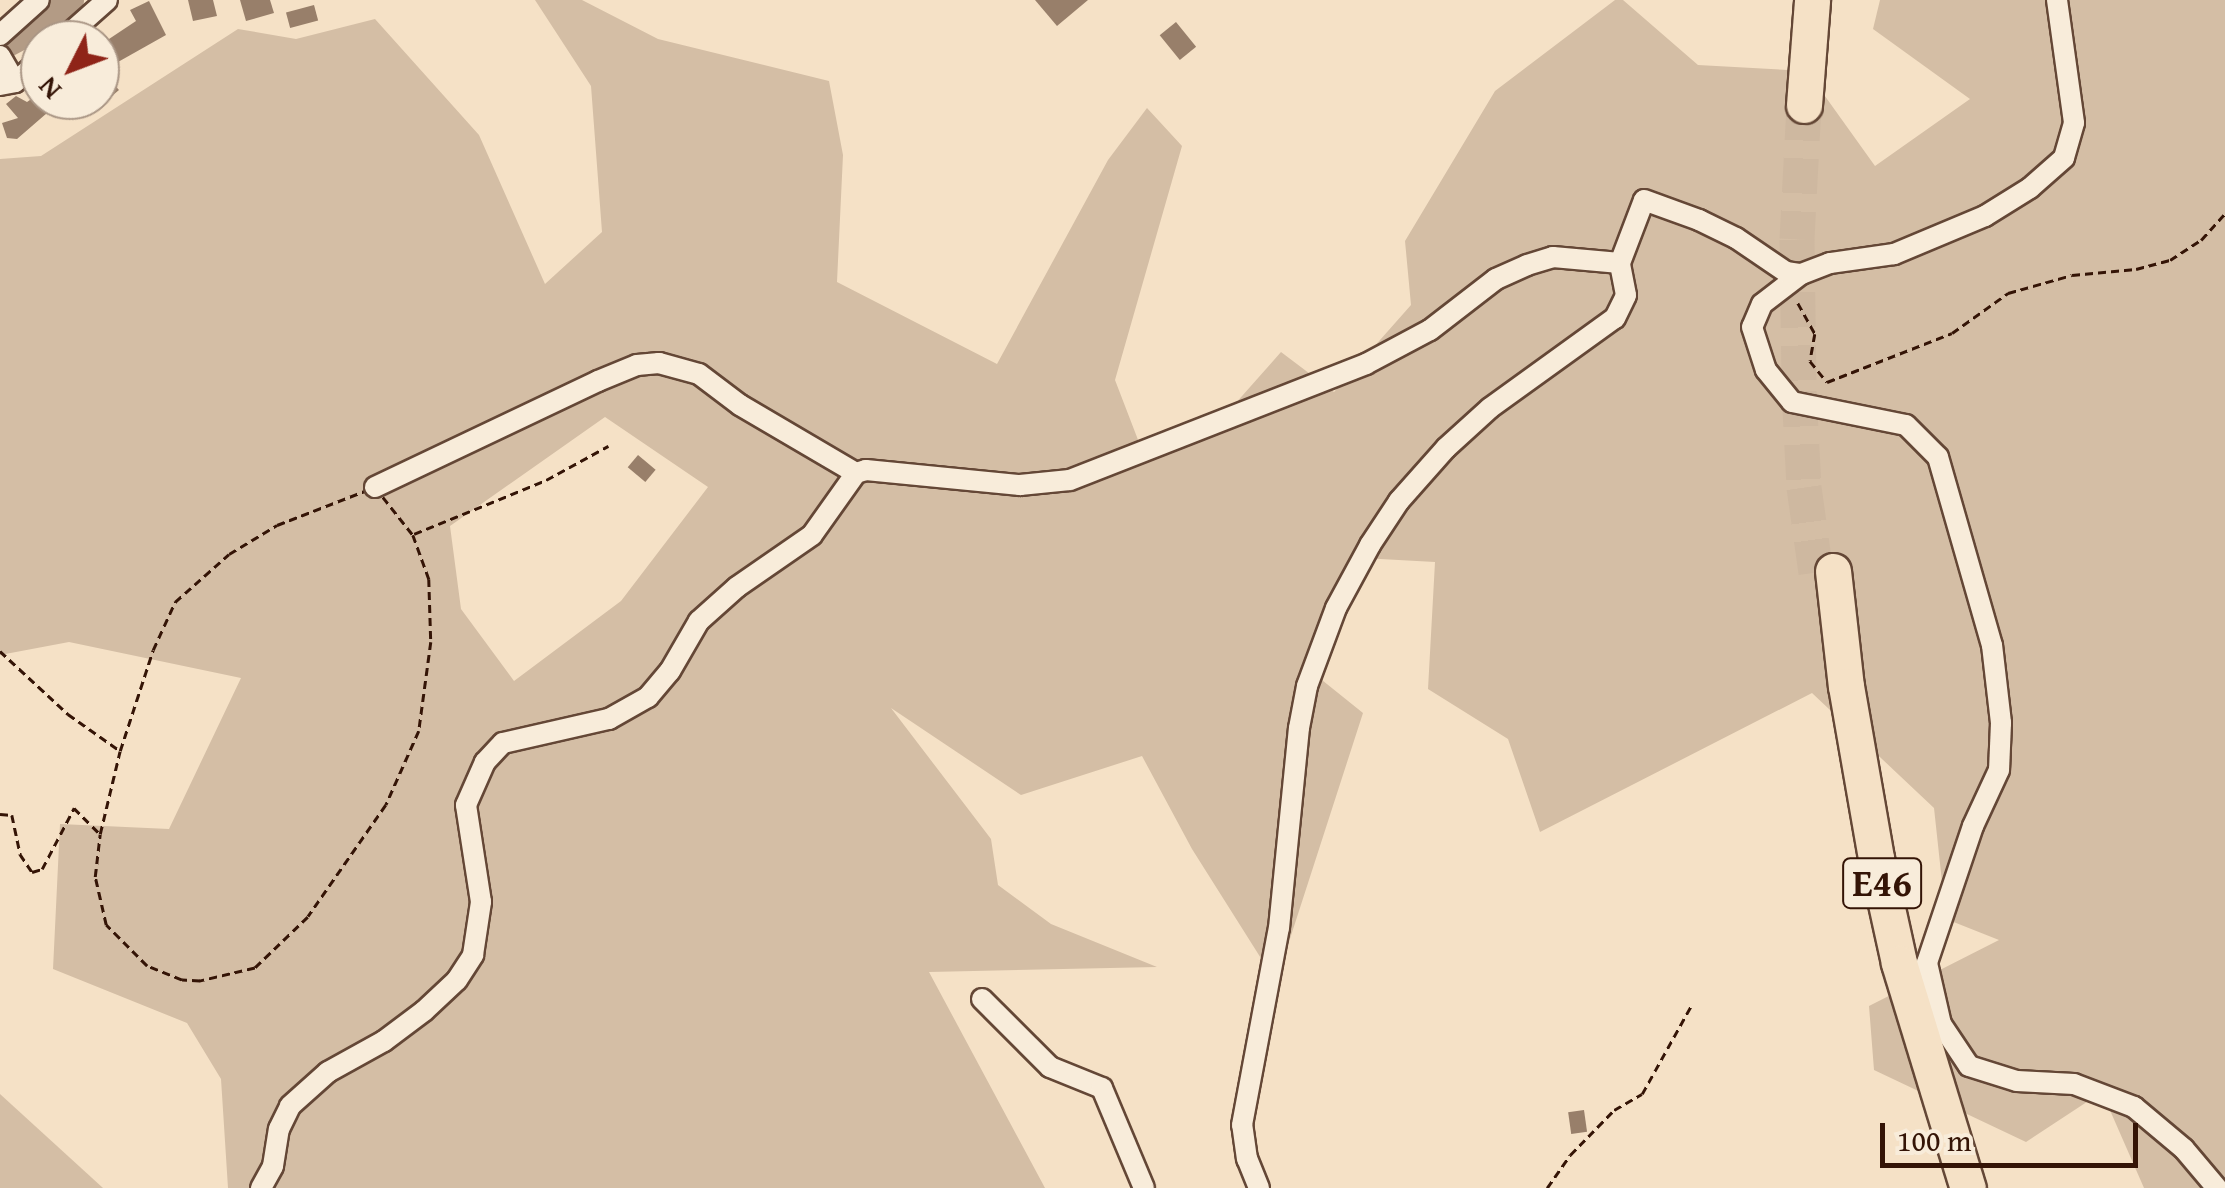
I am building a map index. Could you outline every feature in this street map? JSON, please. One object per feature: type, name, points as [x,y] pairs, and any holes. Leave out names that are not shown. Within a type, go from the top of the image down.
[{"type":"highway","points":[[1812,0],[1813,105],[1832,0]]},
{"type":"highway","name":"E46","points":[[1948,1188],[1901,1038],[1861,875],[1825,668],[1824,572],[1880,876],[1910,998],[1968,1188]]},
{"type":"street","points":[[0,36],[39,0]]},
{"type":"street","points":[[84,20],[107,0]]},
{"type":"street","points":[[2057,0],[2074,123],[2064,158],[2030,188],[1985,216],[1894,254],[1830,263],[1802,274],[1756,311],[1755,344],[1766,370],[1792,402],[1906,425],[1938,457],[1992,645],[2001,723],[1999,770],[1973,826],[1927,963],[1941,1024],[1969,1066],[2018,1081],[2074,1084],[2134,1107],[2184,1148],[2218,1188]]},
{"type":"street","points":[[0,56],[8,81]]},
{"type":"street","points":[[1259,1188],[1247,1159],[1242,1125],[1278,928],[1304,700],[1336,608],[1398,502],[1446,448],[1490,408],[1615,318],[1626,295],[1620,263],[1644,200],[1700,220],[1786,272],[1802,274]]},
{"type":"street","points":[[261,1188],[274,1166],[279,1129],[290,1106],[328,1072],[384,1041],[424,1011],[457,980],[473,955],[481,902],[466,805],[485,762],[503,743],[609,719],[648,697],[670,671],[699,621],[737,587],[812,535],[856,473],[866,470],[1020,485],[1070,480],[1366,364],[1430,330],[1496,280],[1528,264],[1553,257],[1592,257],[1620,263]]},
{"type":"street","points":[[375,487],[598,382],[637,365],[659,363],[699,374],[740,405],[856,473]]},
{"type":"street","points":[[982,999],[1050,1068],[1102,1088],[1144,1188]]},
{"type":"path","points":[[1802,274],[1798,310],[1816,334],[1810,362],[1827,382],[1952,333],[2008,293],[2072,274],[2136,269],[2170,260],[2201,240],[2225,212]]},
{"type":"path","points":[[413,535],[546,480],[608,446]]},
{"type":"path","points":[[375,487],[413,535],[429,579],[431,642],[418,731],[386,806],[308,916],[254,968],[200,981],[182,980],[148,966],[106,924],[95,877],[100,834],[120,750],[153,650],[175,602],[228,554],[277,525],[375,487]]},
{"type":"path","points":[[0,651],[68,714],[120,750]]},
{"type":"path","points":[[0,814],[12,814],[20,854],[32,872],[42,870],[74,808],[100,834]]},
{"type":"path","points":[[1547,1188],[1570,1155],[1614,1110],[1642,1094],[1692,1004]]},
{"type":"shaded area","points":[[535,0],[582,0],[658,39],[829,81],[843,155],[837,282],[997,364],[1108,160],[1147,108],[1182,146],[1115,380],[1140,445],[1203,440],[1281,352],[1334,392],[1411,305],[1405,241],[1495,91],[1615,0],[1623,0],[1698,65],[1807,71],[1875,166],[1970,99],[1873,29],[1880,0],[2225,0],[2225,1188],[2144,1188],[2102,1092],[2026,1142],[1874,1070],[1869,1006],[1999,940],[1946,919],[1934,808],[1812,693],[1540,832],[1508,739],[1428,689],[1435,562],[1362,558],[1302,664],[1363,713],[1276,982],[1192,849],[1142,756],[1021,795],[891,708],[991,839],[998,885],[1051,924],[1157,967],[929,972],[1045,1188],[228,1188],[221,1079],[187,1023],[53,969],[60,824],[169,829],[241,678],[69,642],[0,655],[0,159],[41,156],[97,120],[120,120],[120,105],[238,29],[296,39],[375,19],[479,135],[545,284],[602,232],[591,86]],"holes":[[[605,417],[708,487],[621,601],[514,681],[461,609],[450,526]]]},
{"type":"shaded area","points":[[0,1094],[103,1188],[0,1188]]},
{"type":"building","points":[[188,0],[213,0],[217,16],[193,21]]},
{"type":"building","points":[[240,0],[270,0],[274,13],[246,21]]},
{"type":"building","points":[[1035,0],[1088,0],[1057,26]]},
{"type":"building","points":[[149,1],[166,35],[120,61],[120,32],[136,21],[130,10]]},
{"type":"building","points":[[314,5],[318,20],[290,28],[286,13]]},
{"type":"building","points":[[1176,22],[1196,47],[1180,60],[1160,35]]},
{"type":"building","points":[[16,96],[20,98],[20,120],[39,120],[17,139],[7,138],[2,123],[18,118],[6,104]]},
{"type":"building","points":[[638,455],[656,470],[645,482],[628,467]]},
{"type":"building","points":[[1584,1110],[1587,1132],[1571,1134],[1568,1112]]},
{"type":"waterway","points":[[0,46],[45,22],[69,0]]},
{"type":"tunnel","points":[[1804,105],[1797,239],[1799,391],[1804,487],[1816,572]]}]
